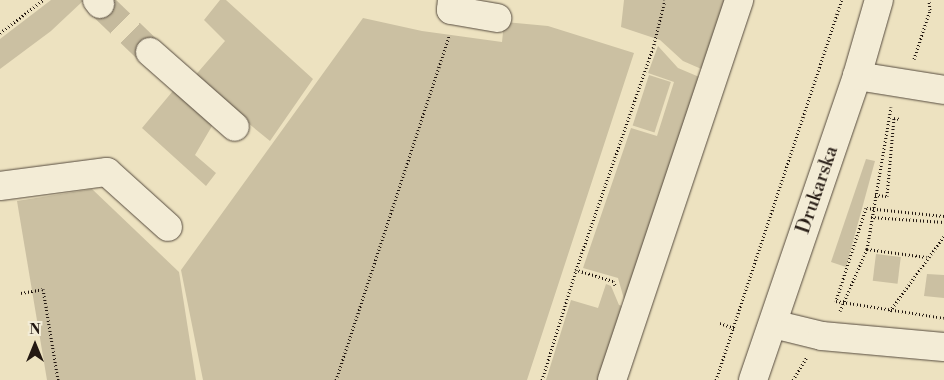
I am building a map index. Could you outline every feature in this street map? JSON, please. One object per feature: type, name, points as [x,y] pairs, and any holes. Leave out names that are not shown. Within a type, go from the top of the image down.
[{"type":"street","points":[[612,380],[739,0]]},
{"type":"street","name":"Drukarska","points":[[753,380],[857,76],[879,0]]},
{"type":"street","points":[[452,5],[497,18]]},
{"type":"street","points":[[150,52],[235,127]]},
{"type":"street","points":[[857,76],[944,90]]},
{"type":"street","points":[[0,186],[107,172],[168,227]]},
{"type":"street","points":[[773,324],[822,336],[944,347]]},
{"type":"path","points":[[0,33],[43,0]]},
{"type":"path","points":[[542,380],[576,270],[653,48],[665,0]]},
{"type":"path","points":[[716,380],[842,0]]},
{"type":"path","points":[[336,380],[449,35],[452,5]]},
{"type":"path","points":[[875,195],[887,196],[894,118],[900,119]]},
{"type":"path","points":[[944,216],[866,208],[836,301],[944,318]]},
{"type":"path","points":[[844,303],[867,249],[871,217],[944,222]]},
{"type":"path","points":[[890,311],[927,257],[944,236]]},
{"type":"path","points":[[867,249],[927,257]]},
{"type":"path","points":[[576,270],[613,281],[621,301],[636,306]]},
{"type":"path","points":[[21,293],[42,289],[58,380]]},
{"type":"path","points":[[720,323],[734,328]]},
{"type":"shaded area","points":[[51,0],[84,0],[51,31],[0,69],[0,39]]},
{"type":"shaded area","points":[[220,0],[226,0],[313,79],[270,141],[193,78],[225,41],[204,20]]},
{"type":"shaded area","points":[[624,0],[729,0],[706,71],[683,61],[660,40],[621,27]]},
{"type":"shaded area","points":[[363,18],[422,31],[502,42],[504,22],[548,26],[634,53],[527,380],[203,380],[181,270]]},
{"type":"shaded area","points":[[658,46],[678,68],[704,79],[632,302],[624,299],[618,278],[583,268],[631,128],[657,136],[674,82],[648,73]]},
{"type":"shaded area","points":[[649,75],[671,82],[654,133],[633,125]]},
{"type":"shaded area","points":[[177,86],[210,116],[212,126],[195,155],[216,173],[206,186],[142,128]]},
{"type":"shaded area","points":[[866,159],[875,161],[846,267],[831,262]]},
{"type":"shaded area","points":[[92,189],[179,272],[196,380],[47,380],[17,201]]},
{"type":"shaded area","points":[[876,254],[901,257],[898,284],[873,281]]},
{"type":"shaded area","points":[[927,274],[944,275],[944,298],[924,296]]},
{"type":"shaded area","points":[[606,284],[611,286],[619,305],[629,308],[605,380],[546,380],[571,300],[598,308]]},
{"type":"tunnel","points":[[100,4],[150,52]]}]
